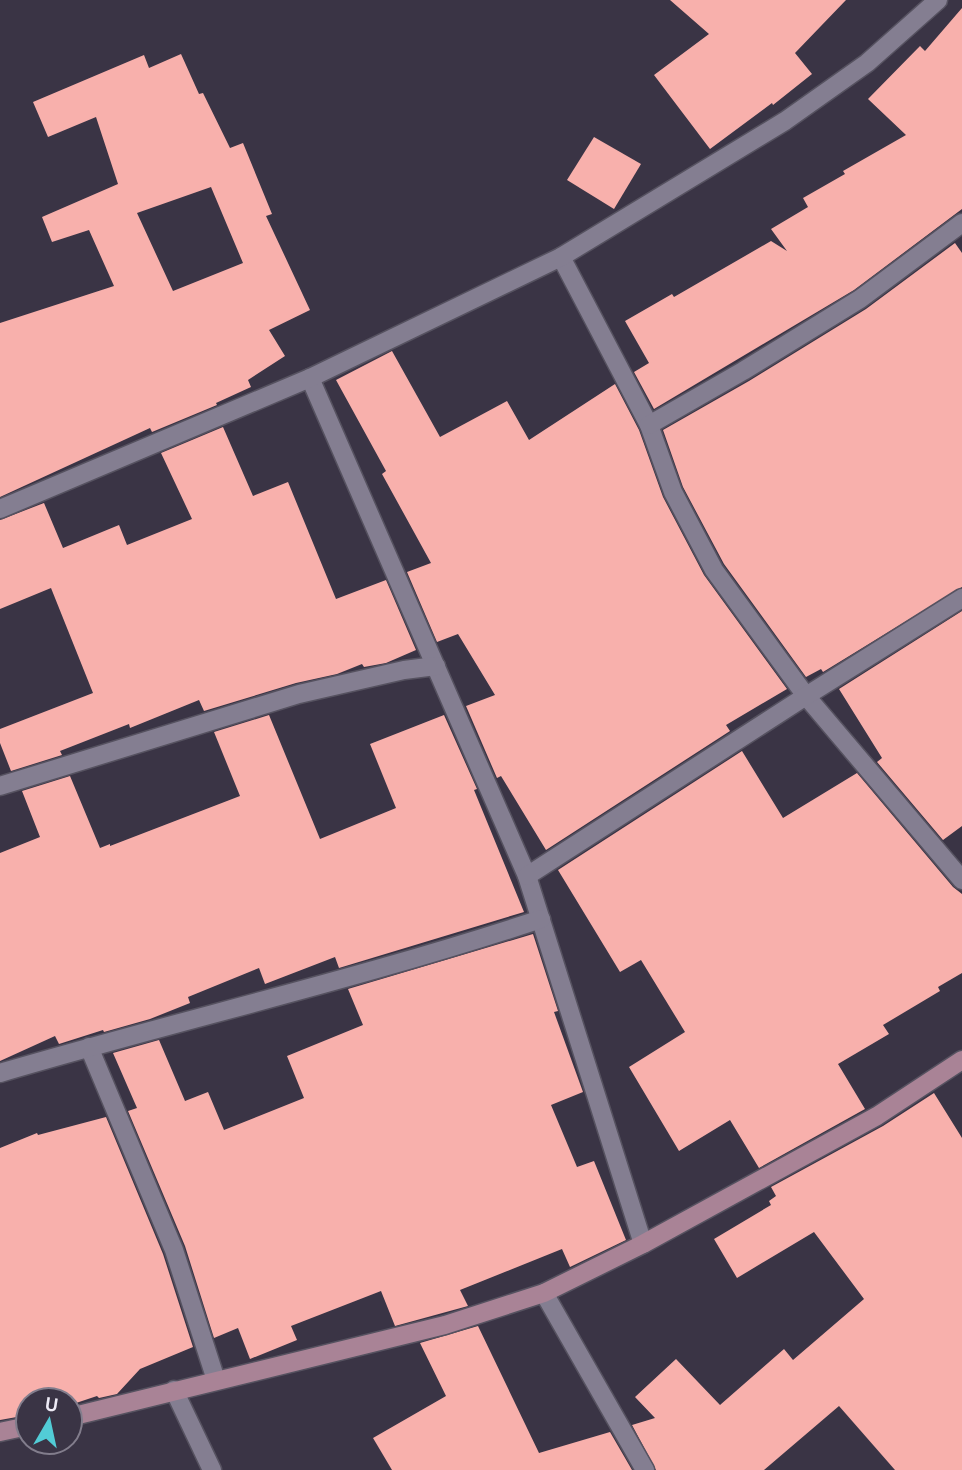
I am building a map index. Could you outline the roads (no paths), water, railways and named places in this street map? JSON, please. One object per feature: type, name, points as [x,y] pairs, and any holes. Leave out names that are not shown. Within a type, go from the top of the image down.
[{"type":"street","points":[[0,509],[310,378],[561,257],[785,121],[867,62],[938,0]]},
{"type":"street","points":[[649,425],[860,299],[962,223]]},
{"type":"street","points":[[561,257],[649,425],[673,492],[714,570],[806,696],[962,880]]},
{"type":"street","points":[[310,378],[527,876],[643,1244]]},
{"type":"street","points":[[527,876],[962,598]]},
{"type":"street","points":[[0,786],[299,694],[404,670],[436,666]]},
{"type":"street","points":[[0,1073],[287,995],[541,919]]},
{"type":"street","points":[[89,1047],[174,1250],[216,1380]]},
{"type":"street","points":[[84,1413],[445,1325],[544,1293],[643,1244],[877,1116],[962,1060]]},
{"type":"street","points":[[544,1293],[646,1470]]},
{"type":"street","points":[[174,1390],[212,1470]]}]
